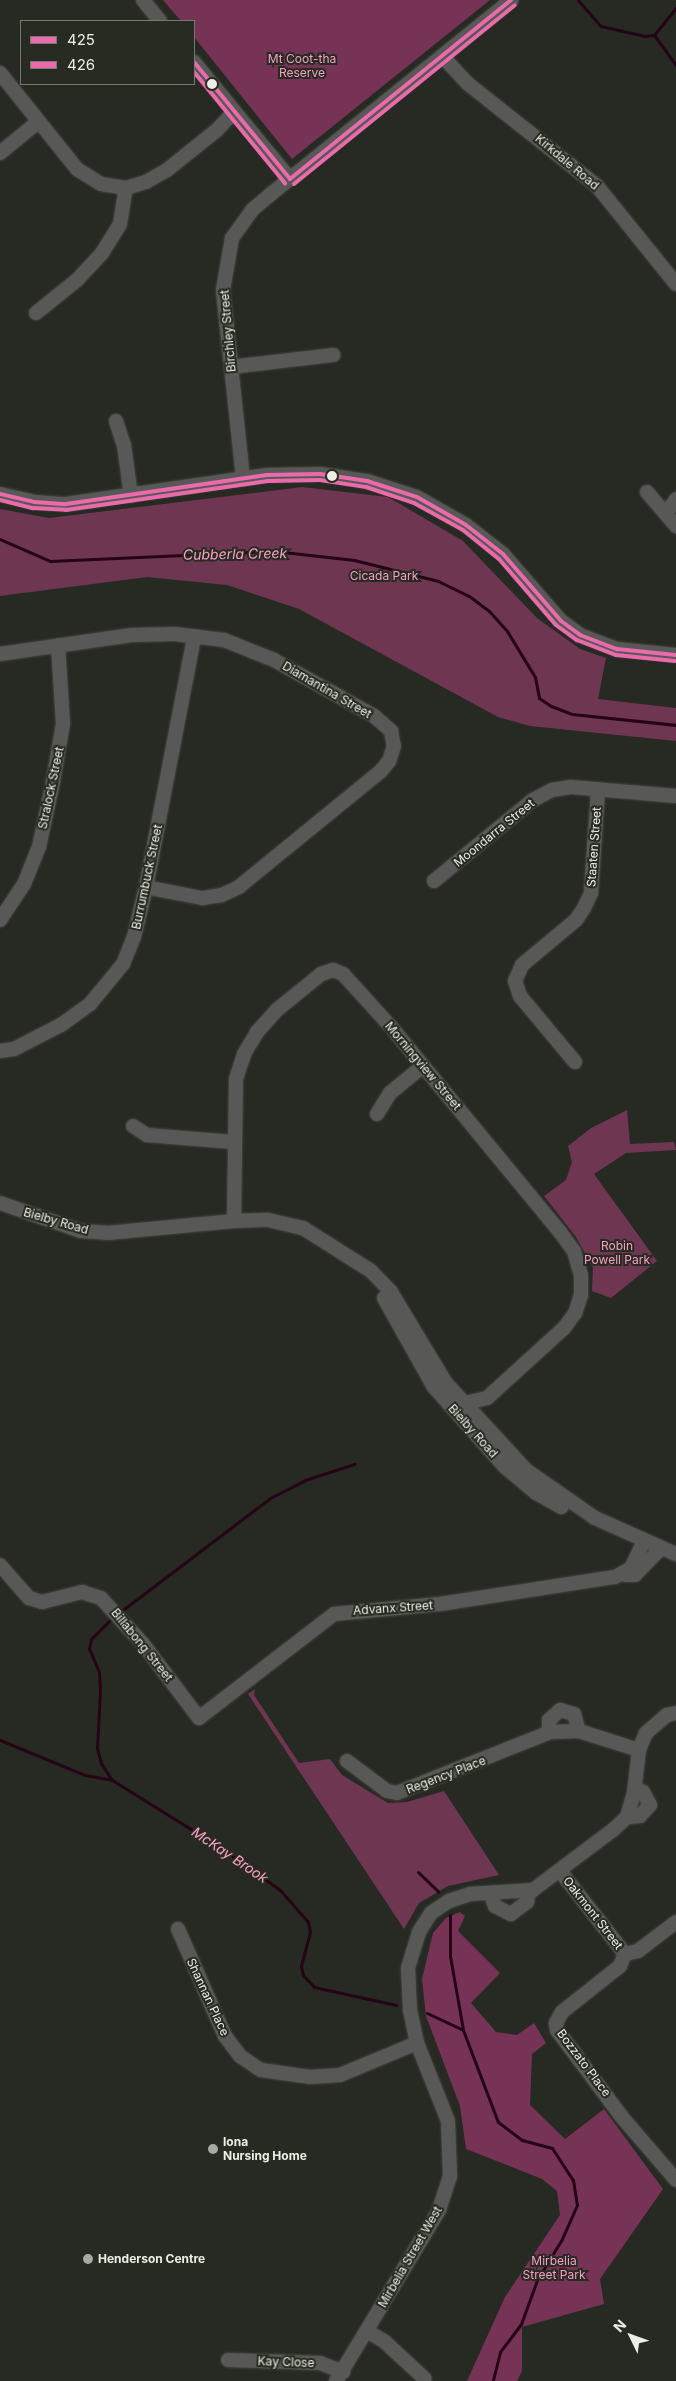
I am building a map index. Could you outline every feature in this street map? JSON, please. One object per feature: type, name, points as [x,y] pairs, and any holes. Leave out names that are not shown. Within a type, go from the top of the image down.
[{"type":"street","points":[[143,0],[159,20]]},
{"type":"street","name":"Birchley Street","points":[[243,478],[223,290],[232,238],[252,210],[511,0]]},
{"type":"street","name":"Kirkdale Road","points":[[442,56],[467,83],[597,186],[676,284]]},
{"type":"street","points":[[195,63],[290,179]]},
{"type":"street","points":[[0,73],[78,169],[101,184],[126,188],[146,182],[167,170],[217,130],[234,112]]},
{"type":"street","points":[[0,153],[38,122]]},
{"type":"street","points":[[36,313],[77,280],[102,252],[120,224],[126,188]]},
{"type":"street","points":[[231,367],[332,355]]},
{"type":"street","points":[[116,421],[124,445],[131,496]]},
{"type":"street","points":[[0,494],[34,502],[66,504],[131,496],[243,478],[290,474],[335,475],[384,485],[417,497],[452,515],[483,537],[516,569],[561,621],[580,635],[617,649],[676,655]]},
{"type":"street","points":[[647,492],[676,526]]},
{"type":"street","points":[[666,514],[676,499]]},
{"type":"street","name":"Diamantina Street","points":[[0,654],[132,635],[224,640],[274,660],[374,716],[391,731],[394,746],[389,761],[381,771],[239,887],[222,895],[202,898],[146,887]]},
{"type":"street","name":"Burrumbuck Street","points":[[0,1051],[14,1049],[62,1025],[90,1004],[123,964],[134,937],[146,887],[194,637]]},
{"type":"street","name":"Stralock Street","points":[[0,920],[24,884],[39,847],[52,787],[64,724],[58,645]]},
{"type":"street","name":"Moondarra Street","points":[[434,881],[533,800],[552,790],[571,787],[676,796]]},
{"type":"street","name":"Staaten Street","points":[[576,1062],[520,996],[515,981],[522,965],[576,920],[591,893],[598,789]]},
{"type":"street","name":"Morningview Street","points":[[234,1220],[233,1142],[236,1079],[244,1054],[258,1032],[278,1009],[321,974],[333,970],[343,974],[423,1066],[560,1232],[574,1252],[581,1275],[581,1295],[575,1313],[564,1328],[487,1398],[465,1403]]},
{"type":"street","points":[[377,1114],[390,1093],[423,1066]]},
{"type":"street","points":[[133,1126],[147,1135],[233,1142]]},
{"type":"street","name":"Bielby Road","points":[[0,1203],[90,1232],[107,1233],[234,1220],[268,1220],[303,1228],[371,1271],[390,1292],[434,1366],[481,1423],[526,1470],[553,1492],[595,1518],[653,1546],[676,1554]]},
{"type":"street","name":"Bielby Road","points":[[344,1255],[389,1306],[434,1387],[505,1467],[536,1493],[596,1528],[625,1540],[653,1546]]},
{"type":"street","points":[[481,1423],[487,1398]]},
{"type":"street","name":"Advanx Street","points":[[199,1718],[334,1614],[440,1604],[621,1575],[653,1546]]},
{"type":"street","name":"Billabong Street","points":[[0,1565],[29,1598],[42,1602],[82,1592],[101,1598],[143,1644],[199,1718]]},
{"type":"street","points":[[549,1732],[549,1720],[560,1710],[574,1714],[579,1731]]},
{"type":"street","points":[[639,1750],[646,1733],[667,1716],[676,1713]]},
{"type":"street","name":"Regency Place","points":[[347,1761],[388,1791],[397,1793],[549,1732],[579,1731],[639,1750]]},
{"type":"street","name":"Mirbelia Street West","points":[[339,2376],[439,2210],[450,2176],[448,2121],[417,2043],[410,2010],[408,1968],[419,1932],[431,1913],[449,1901],[470,1894],[491,1895],[529,1891],[560,1871],[627,1817],[635,1788],[639,1750]]},
{"type":"street","name":"Oakmont Street","points":[[560,1871],[625,1954]]},
{"type":"street","points":[[491,1895],[495,1906],[511,1914],[527,1902],[529,1891]]},
{"type":"street","name":"Bozzato Place","points":[[676,1922],[638,1951],[625,1954],[620,1966],[562,2012],[556,2023],[557,2030],[621,2116],[676,2180]]},
{"type":"street","name":"Shannan Place","points":[[178,1929],[225,2036],[240,2056],[261,2070],[310,2077],[340,2075],[417,2043]]},
{"type":"street","points":[[367,2332],[384,2342],[425,2379]]},
{"type":"street","name":"Kay Close","points":[[228,2360],[320,2363],[339,2376]]},
{"type":"green space","name":"Mt Coot-tha Reserve","points":[[163,0],[490,0],[292,159],[195,38],[195,20],[180,20]]},
{"type":"green space","name":"Cicada Park","points":[[302,487],[388,497],[463,541],[537,618],[580,649],[606,658],[598,699],[676,708],[676,741],[530,726],[498,717],[299,609],[227,585],[147,577],[0,596],[0,509],[49,518]]},
{"type":"green space","name":"Robin Powell Park","points":[[627,1110],[630,1144],[674,1142],[676,1150],[626,1153],[594,1174],[657,1261],[611,1298],[592,1291],[593,1268],[576,1237],[544,1196],[566,1180],[572,1162],[568,1146],[591,1128]]},
{"type":"green space","points":[[255,1689],[254,1695],[299,1763],[330,1759],[342,1775],[388,1803],[407,1802],[444,1791],[499,1875],[448,1886],[419,1903],[404,1929],[248,1694]]},
{"type":"green space","name":"Mirbelia Street Park","points":[[460,1912],[465,1916],[458,1931],[500,1973],[471,2003],[496,2032],[517,2035],[534,2023],[546,2043],[532,2054],[530,2105],[565,2139],[604,2109],[663,2189],[600,2279],[604,2304],[522,2327],[522,2371],[517,2381],[467,2381],[505,2297],[560,2215],[557,2191],[542,2179],[466,2149],[460,2106],[426,2016],[422,1979],[433,1933],[446,1918]]},
{"type":"waterway","points":[[578,0],[601,26],[645,36],[654,35],[676,8]]},
{"type":"waterway","points":[[654,35],[676,65]]},
{"type":"waterway","name":"Cubberla Creek","points":[[0,539],[50,561],[274,551],[354,560],[438,581],[469,596],[489,611],[507,631],[535,677],[539,698],[551,706],[572,714],[676,725]]},
{"type":"waterway","points":[[120,1612],[270,1498],[305,1480],[354,1464]]},
{"type":"waterway","points":[[112,1780],[101,1763],[97,1748],[99,1672],[89,1649],[91,1639],[113,1617]]},
{"type":"waterway","name":"McKay Brook","points":[[0,1740],[85,1775],[112,1780],[226,1851],[280,1890],[308,1922],[310,1932],[301,1966],[303,1975],[314,1987],[396,2005]]},
{"type":"waterway","points":[[418,1872],[438,1891]]},
{"type":"waterway","name":"McKay Brook","points":[[450,1915],[450,1956],[463,2030],[498,2122],[522,2140],[552,2148],[573,2180],[577,2205],[562,2239],[537,2280],[521,2324],[500,2352],[493,2381]]},
{"type":"waterway","name":"McKay Brook","points":[[427,2013],[462,2029]]},
{"type":"transit line","name":"425","points":[[290,179],[511,0]]},
{"type":"transit line","name":"426","points":[[294,184],[515,5]]},
{"type":"transit line","name":"425","points":[[195,63],[290,179]]},
{"type":"transit line","name":"426","points":[[195,73],[285,183]]},
{"type":"transit line","name":"425","points":[[0,494],[34,502],[66,504],[267,475],[320,474],[367,481],[417,497],[466,525],[503,554],[561,621],[580,635],[617,649],[676,655]]},
{"type":"transit line","name":"426","points":[[0,500],[33,508],[66,510],[268,481],[320,480],[366,487],[414,503],[463,530],[499,559],[556,625],[577,640],[616,655],[675,661]]},
{"type":"place","name":"Iona Nursing Home","points":[[213,2149]]},
{"type":"place","name":"Henderson Centre","points":[[88,2259]]}]
